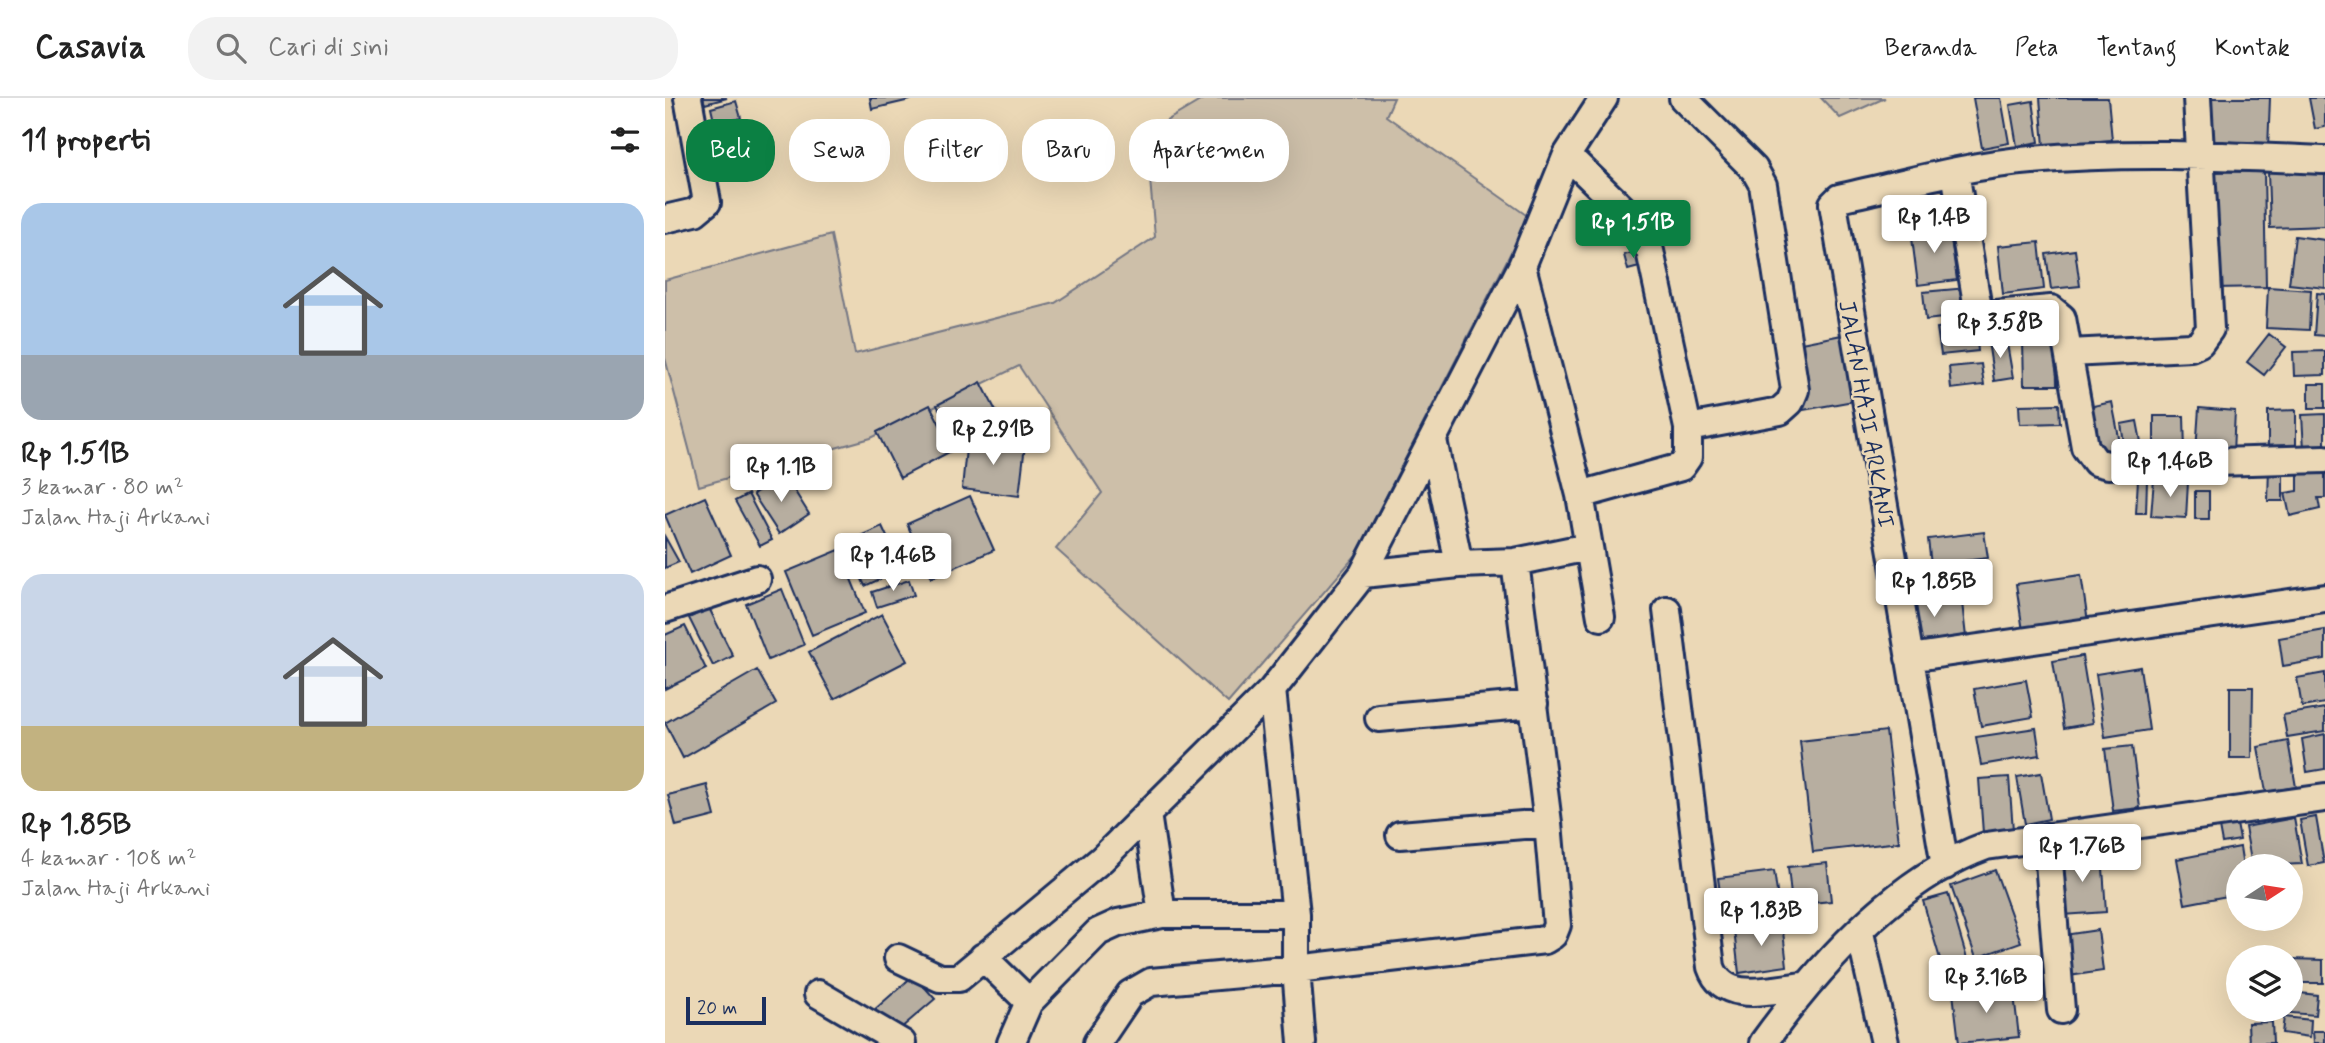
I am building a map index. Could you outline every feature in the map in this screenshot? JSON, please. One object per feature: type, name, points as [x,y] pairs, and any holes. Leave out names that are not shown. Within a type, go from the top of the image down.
[{"type":"street","points":[[665,219],[695,212],[707,202],[688,98]]},
{"type":"street","points":[[898,958],[940,978],[959,978],[1102,859],[1272,690],[1363,574],[1522,266],[1567,155],[1604,98]]},
{"type":"street","points":[[1683,98],[1754,169],[1763,185],[1795,390],[1790,402],[1780,411],[1688,428]]},
{"type":"street","points":[[2069,353],[2191,347],[2207,337],[2210,329],[2197,98]]},
{"type":"street","name":"JALAN HAJI ARKANI","points":[[1945,866],[1832,212],[1833,204],[1839,198],[1955,172],[2032,160],[2199,154],[2325,160]]},
{"type":"street","points":[[1567,155],[1629,214],[1650,251],[1688,428],[1688,457],[1681,467],[1580,495]]},
{"type":"street","points":[[1955,172],[1977,303],[1984,314],[2051,309],[2062,318],[2085,447],[2096,462],[2108,465],[2325,459]]},
{"type":"street","points":[[1522,266],[1580,495],[1601,617]]},
{"type":"street","points":[[1433,440],[1459,564]]},
{"type":"street","points":[[1363,574],[1459,564],[1515,562],[1588,547]]},
{"type":"street","points":[[1097,1043],[1119,1007],[1140,985],[1150,982],[1296,969],[1545,940],[1553,935],[1557,925],[1549,823],[1515,562]]},
{"type":"street","points":[[665,609],[757,579]]},
{"type":"street","points":[[1909,658],[2325,598]]},
{"type":"street","points":[[1667,610],[1711,967],[1715,980],[1733,992],[1804,986]]},
{"type":"street","points":[[1272,690],[1296,914],[1296,969],[1302,1043]]},
{"type":"street","points":[[1379,718],[1534,704]]},
{"type":"street","points":[[1763,1043],[1804,986],[1908,888],[1986,846],[2325,798]]},
{"type":"street","points":[[1147,814],[1163,914]]},
{"type":"street","points":[[1400,835],[1549,823]]},
{"type":"street","points":[[2047,837],[2061,1010]]},
{"type":"street","points":[[1011,1043],[1029,1002],[1098,932],[1118,923],[1163,914],[1296,914]]},
{"type":"street","points":[[1860,933],[1885,1043]]},
{"type":"street","points":[[983,957],[1029,1002]]},
{"type":"street","points":[[818,994],[902,1043]]},
{"type":"shaded area","points":[[1205,98],[1394,98],[1386,116],[1529,217],[1356,555],[1228,703],[1056,549],[1102,493],[1019,366],[871,438],[699,486],[665,358],[665,280],[831,235],[855,354],[1055,303],[1155,237],[1150,182],[1289,182],[1289,119],[1170,119]]},
{"type":"shaded area","points":[[1821,98],[1885,98],[1840,118]]},
{"type":"building","points":[[703,98],[727,98],[705,104]]},
{"type":"building","points":[[870,98],[909,98],[910,100],[872,109]]},
{"type":"building","points":[[1973,98],[2001,98],[2009,143],[1982,148]]},
{"type":"building","points":[[2040,98],[2108,98],[2112,140],[2044,146]]},
{"type":"building","points":[[2211,98],[2270,98],[2268,149],[2209,146]]},
{"type":"building","points":[[2309,98],[2325,98],[2325,127],[2315,129]]},
{"type":"building","points":[[736,101],[741,118],[714,119],[711,108]]},
{"type":"building","points":[[2033,101],[2039,142],[2017,146],[2010,105]]},
{"type":"building","points":[[2325,169],[2325,226],[2270,228],[2268,172]]},
{"type":"building","points":[[2264,171],[2266,287],[2215,288],[2213,172]]},
{"type":"building","points":[[1949,225],[1957,280],[1918,285],[1911,230]]},
{"type":"building","points":[[2295,236],[2325,240],[2325,288],[2289,284]]},
{"type":"building","points":[[2039,242],[2044,289],[2003,294],[1998,246]]},
{"type":"building","points":[[2075,250],[2080,286],[2051,289],[2046,254]]},
{"type":"building","points":[[1639,251],[1643,266],[1628,270],[1624,255]]},
{"type":"building","points":[[2268,287],[2311,290],[2309,330],[2266,328]]},
{"type":"building","points":[[1967,288],[1970,315],[1926,320],[1923,292]]},
{"type":"building","points":[[2317,293],[2325,294],[2325,336],[2314,335]]},
{"type":"building","points":[[1975,323],[1978,351],[1941,355],[1937,328]]},
{"type":"building","points":[[1847,334],[1859,400],[1803,410],[1791,345]]},
{"type":"building","points":[[2269,334],[2286,347],[2264,375],[2247,362]]},
{"type":"building","points":[[2006,338],[2013,378],[1994,381],[1988,341]]},
{"type":"building","points":[[2056,340],[2057,385],[2024,385],[2023,341]]},
{"type":"building","points":[[2325,351],[2325,375],[2294,376],[2293,352]]},
{"type":"building","points":[[1981,364],[1984,385],[1951,389],[1949,367]]},
{"type":"building","points":[[981,382],[999,417],[955,440],[937,405]]},
{"type":"building","points":[[2309,384],[2325,384],[2325,408],[2309,408]]},
{"type":"building","points":[[2112,402],[2121,448],[2093,454],[2084,408]]},
{"type":"building","points":[[2059,404],[2060,423],[2020,424],[2019,405]]},
{"type":"building","points":[[930,405],[953,450],[900,478],[877,432]]},
{"type":"building","points":[[2199,408],[2235,411],[2233,453],[2196,451]]},
{"type":"building","points":[[2296,410],[2296,449],[2268,449],[2268,411]]},
{"type":"building","points":[[2325,414],[2325,448],[2304,449],[2302,415]]},
{"type":"building","points":[[2154,416],[2184,416],[2185,451],[2154,451]]},
{"type":"building","points":[[2137,421],[2142,447],[2125,450],[2121,424]]},
{"type":"building","points":[[967,438],[1025,445],[1019,496],[962,489]]},
{"type":"building","points":[[2269,466],[2283,466],[2283,501],[2268,501]]},
{"type":"building","points":[[2298,471],[2325,471],[2325,498],[2318,498],[2320,509],[2290,516],[2285,493],[2298,491]]},
{"type":"building","points":[[784,474],[809,514],[779,534],[753,494]]},
{"type":"building","points":[[2138,479],[2147,480],[2146,513],[2136,513]]},
{"type":"building","points":[[2154,479],[2188,482],[2186,518],[2151,516]]},
{"type":"building","points":[[2195,491],[2209,491],[2209,519],[2195,519]]},
{"type":"building","points":[[748,494],[772,540],[760,546],[735,501]]},
{"type":"building","points":[[970,496],[994,550],[931,578],[907,524]]},
{"type":"building","points":[[705,497],[731,555],[690,574],[665,515]]},
{"type":"building","points":[[882,526],[902,569],[865,586],[845,543]]},
{"type":"building","points":[[1984,532],[1988,558],[1931,565],[1928,539]]},
{"type":"building","points":[[665,537],[679,562],[665,568]]},
{"type":"building","points":[[839,550],[865,613],[812,635],[786,572]]},
{"type":"building","points":[[2081,575],[2089,629],[2024,638],[2016,584]]},
{"type":"building","points":[[909,580],[914,595],[877,607],[872,592]]},
{"type":"building","points":[[782,589],[804,645],[768,660],[746,604]]},
{"type":"building","points":[[1961,594],[1966,637],[1908,645],[1902,602]]},
{"type":"building","points":[[709,608],[733,656],[713,666],[689,618]]},
{"type":"building","points":[[882,614],[907,661],[834,699],[809,652]]},
{"type":"building","points":[[685,626],[706,669],[665,689],[665,635]]},
{"type":"building","points":[[2325,630],[2325,659],[2283,666],[2279,638]]},
{"type":"building","points":[[2082,656],[2093,723],[2064,728],[2053,661]]},
{"type":"building","points":[[2140,667],[2149,730],[2105,737],[2096,674]]},
{"type":"building","points":[[757,670],[776,704],[683,758],[665,723]]},
{"type":"building","points":[[2325,673],[2325,703],[2302,707],[2297,678]]},
{"type":"building","points":[[2026,680],[2033,717],[1981,726],[1974,689]]},
{"type":"building","points":[[2230,687],[2253,687],[2252,758],[2230,758]]},
{"type":"building","points":[[2325,708],[2325,731],[2287,737],[2283,715]]},
{"type":"building","points":[[2036,728],[2040,755],[1981,765],[1976,737]]},
{"type":"building","points":[[1886,731],[1899,842],[1813,852],[1800,741]]},
{"type":"building","points":[[2325,734],[2325,769],[2307,772],[2302,739]]},
{"type":"building","points":[[2288,741],[2296,787],[2266,792],[2258,747]]},
{"type":"building","points":[[2132,746],[2140,808],[2113,811],[2105,749]]},
{"type":"building","points":[[2041,773],[2049,819],[2025,824],[2017,777]]},
{"type":"building","points":[[2009,777],[2013,830],[1983,833],[1979,779]]},
{"type":"building","points":[[707,785],[715,816],[676,826],[668,795]]},
{"type":"building","points":[[2316,817],[2324,863],[2308,866],[2300,820]]},
{"type":"building","points":[[2294,818],[2300,854],[2250,854],[2245,827]]},
{"type":"building","points":[[2237,824],[2240,840],[2222,843],[2219,827]]},
{"type":"building","points":[[2240,847],[2241,854],[2226,854],[2226,896],[2185,904],[2177,859]]},
{"type":"building","points":[[2102,853],[2106,912],[2063,915],[2058,856]]},
{"type":"building","points":[[1827,863],[1831,901],[1792,905],[1788,867]]},
{"type":"building","points":[[1995,870],[2021,942],[1976,958],[1951,886]]},
{"type":"building","points":[[1774,871],[1779,906],[1723,914],[1718,878]]},
{"type":"building","points":[[1948,894],[1970,969],[1945,976],[1923,901]]},
{"type":"building","points":[[1782,923],[1787,966],[1739,973],[1734,930]]},
{"type":"building","points":[[2098,930],[2103,971],[2062,977],[2057,936]]},
{"type":"building","points":[[2303,959],[2323,960],[2323,983],[2303,983]]},
{"type":"building","points":[[914,975],[935,999],[894,1034],[866,1017]]},
{"type":"building","points":[[2013,986],[2019,1037],[1959,1043],[1953,993]]},
{"type":"building","points":[[2303,993],[2317,995],[2315,1015],[2303,1014]]},
{"type":"building","points":[[2311,1020],[2310,1037],[2282,1033],[2283,1022]]},
{"type":"building","points":[[2272,1022],[2273,1043],[2249,1043],[2248,1023]]},
{"type":"building","points":[[2313,1031],[2325,1031],[2325,1043],[2314,1043]]}]
